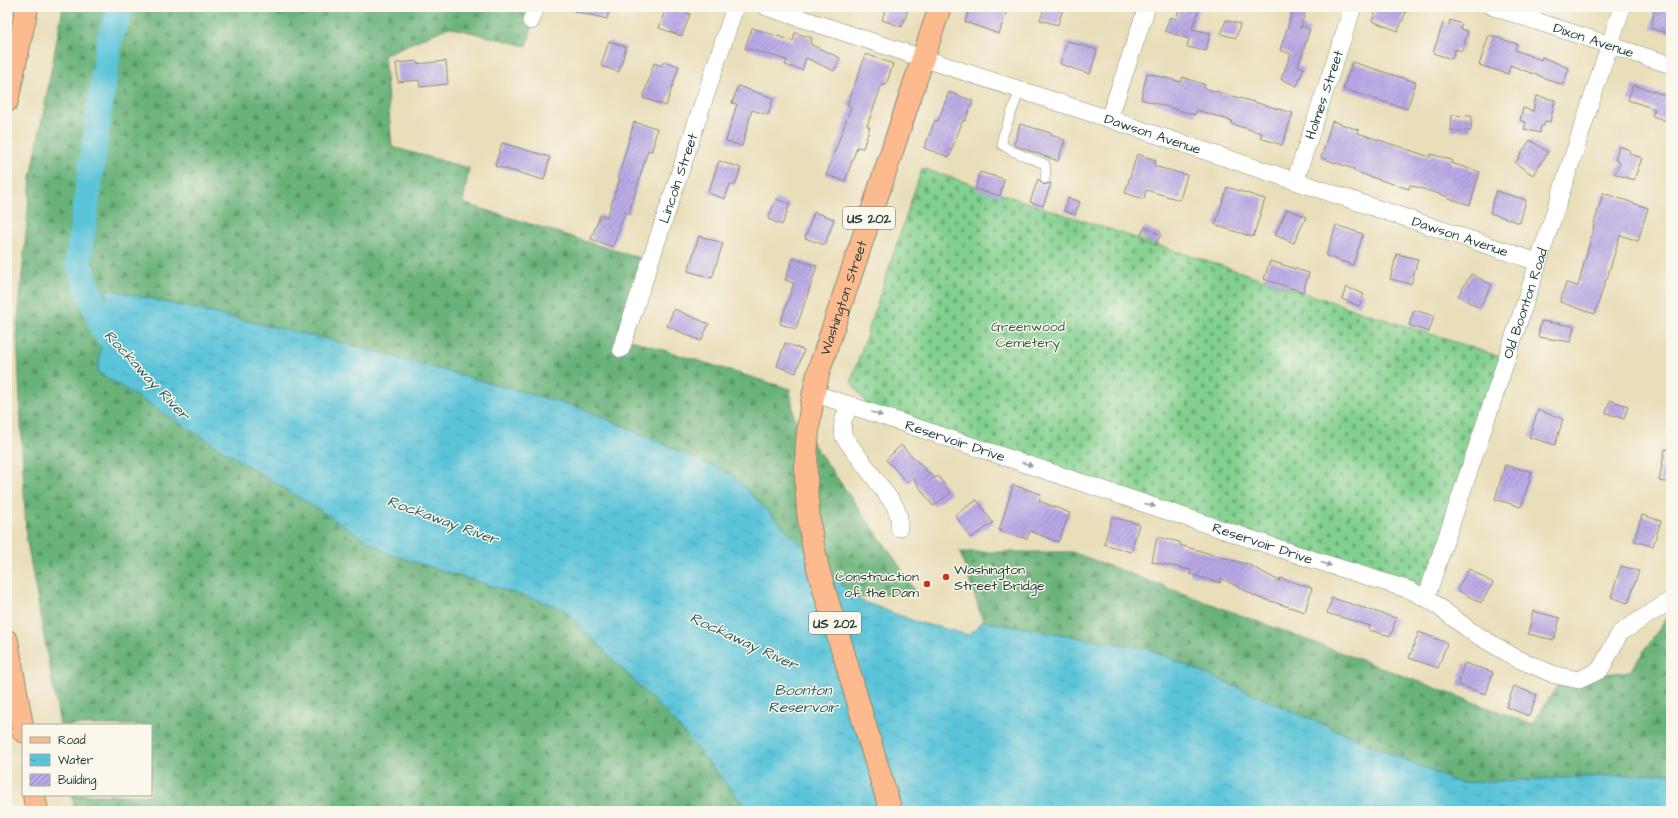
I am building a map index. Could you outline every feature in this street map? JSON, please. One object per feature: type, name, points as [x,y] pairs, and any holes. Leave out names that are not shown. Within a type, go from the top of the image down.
[{"type":"main road","points":[[7,101],[27,7]]},
{"type":"main road","name":"Washington Street","points":[[891,811],[818,567],[807,498],[806,476],[808,431],[813,392],[819,370],[922,57],[940,7]]},
{"type":"main road","points":[[7,641],[22,725]]},
{"type":"main road","points":[[34,796],[37,811]]},
{"type":"street","name":"Lincoln Street","points":[[621,349],[735,7]]},
{"type":"street","name":"Dawson Avenue","points":[[766,7],[922,57],[1538,262]]},
{"type":"street","points":[[1109,119],[1147,7]]},
{"type":"street","name":"Holmes Street","points":[[1295,181],[1352,7]]},
{"type":"street","name":"Dixon Avenue","points":[[1493,7],[1671,65]]},
{"type":"street","name":"Old Boonton Road","points":[[1426,598],[1622,7]]},
{"type":"street","name":"Reservoir Drive","points":[[813,392],[1314,560],[1410,590],[1426,598],[1472,632],[1516,658],[1555,675],[1579,680],[1600,670],[1620,634],[1671,600]]},
{"type":"street","points":[[851,405],[844,416],[841,428],[844,437],[895,506],[899,517],[899,528]]},
{"type":"lane","points":[[1020,90],[1003,135],[1002,145],[1012,151],[1045,164],[1045,178]]},
{"type":"green space","points":[[63,7],[511,7],[535,14],[527,46],[449,27],[384,55],[392,147],[469,168],[463,203],[652,262],[628,339],[790,389],[794,417],[894,558],[915,591],[854,598],[731,474],[584,409],[351,345],[107,289],[389,554],[562,608],[673,720],[749,811],[75,811],[72,796],[152,796],[152,724],[60,724],[26,536],[17,331],[31,178]]},
{"type":"green space","name":"Greenwood Cemetery","points":[[922,168],[1510,360],[1430,595],[875,416],[851,382]]},
{"type":"green space","points":[[960,552],[1072,552],[1532,724],[1562,679],[1630,671],[1671,612],[1671,773],[1459,783],[1148,649],[983,621]]},
{"type":"water","name":"Boonton Reservoir","points":[[107,289],[351,345],[584,409],[731,474],[854,598],[914,621],[969,635],[983,621],[1148,649],[1459,783],[1671,773],[1671,811],[749,811],[673,720],[562,608],[389,554],[98,372]]},
{"type":"building","points":[[574,7],[610,7],[607,19],[574,11]]},
{"type":"building","points":[[666,7],[690,14],[682,36],[659,28]]},
{"type":"building","points":[[886,7],[909,7],[902,27],[882,20]]},
{"type":"building","points":[[970,7],[1008,7],[999,34],[965,22]]},
{"type":"building","points":[[1045,7],[1056,7],[1063,9],[1058,25],[1040,20]]},
{"type":"building","points":[[1180,7],[1200,7],[1192,29],[1210,33],[1206,51],[1187,47],[1189,39],[1165,31],[1170,17],[1176,19]]},
{"type":"building","points":[[1294,7],[1307,7],[1300,29],[1302,26],[1310,29],[1298,66],[1304,68],[1297,86],[1281,79],[1291,54],[1280,50]]},
{"type":"building","points":[[1377,7],[1393,7],[1406,12],[1398,31],[1372,21]]},
{"type":"building","points":[[1655,7],[1671,10],[1671,33],[1651,29]]},
{"type":"building","points":[[1226,20],[1240,24],[1236,38],[1221,34]]},
{"type":"building","points":[[1450,20],[1462,24],[1460,29],[1468,31],[1462,51],[1455,49],[1452,59],[1433,53],[1443,23],[1449,25]]},
{"type":"building","points":[[752,28],[793,41],[795,33],[812,38],[810,44],[840,58],[834,71],[806,58],[802,70],[785,65],[787,60],[745,48]]},
{"type":"building","points":[[1489,35],[1517,44],[1515,50],[1541,60],[1542,57],[1569,68],[1563,85],[1510,65],[1508,74],[1479,65]]},
{"type":"building","points":[[609,41],[626,47],[619,72],[601,66]]},
{"type":"building","points":[[1067,41],[1097,50],[1090,74],[1060,64]]},
{"type":"building","points":[[866,54],[893,64],[886,85],[882,84],[867,126],[870,127],[863,148],[857,147],[845,181],[826,175],[851,107],[847,105]]},
{"type":"building","points":[[417,61],[417,64],[446,61],[448,84],[420,87],[419,80],[398,82],[396,63]]},
{"type":"building","points":[[663,61],[679,66],[666,106],[643,98],[654,63],[662,66]]},
{"type":"building","points":[[1352,62],[1416,82],[1407,109],[1343,89]]},
{"type":"building","points":[[1147,73],[1181,82],[1183,77],[1205,85],[1204,88],[1293,113],[1282,145],[1260,138],[1262,133],[1231,124],[1232,121],[1197,110],[1195,115],[1141,99]]},
{"type":"building","points":[[1633,85],[1671,97],[1671,122],[1652,116],[1655,109],[1628,100]]},
{"type":"building","points":[[738,86],[773,98],[768,115],[752,110],[742,146],[726,141],[737,104],[732,103]]},
{"type":"building","points":[[949,92],[973,101],[965,121],[963,120],[949,157],[924,148],[935,120],[938,121]]},
{"type":"building","points":[[1536,96],[1555,100],[1550,122],[1545,121],[1544,126],[1541,126],[1540,133],[1524,129],[1526,122],[1520,121],[1523,108],[1533,111]]},
{"type":"building","points":[[1452,115],[1472,116],[1471,131],[1451,131]]},
{"type":"building","points":[[1332,121],[1359,130],[1358,133],[1430,157],[1431,154],[1452,160],[1451,163],[1480,172],[1470,205],[1410,185],[1409,189],[1377,179],[1354,171],[1354,169],[1321,158]]},
{"type":"building","points":[[634,122],[657,128],[652,151],[648,150],[629,214],[625,212],[613,247],[591,239],[600,215],[607,217],[620,178],[618,178]]},
{"type":"building","points":[[1020,124],[1051,133],[1051,135],[1065,140],[1058,161],[1014,145]]},
{"type":"building","points":[[1530,140],[1548,152],[1533,175],[1515,163]]},
{"type":"building","points":[[502,143],[550,157],[544,180],[495,166]]},
{"type":"building","points":[[1619,146],[1630,150],[1629,153],[1642,158],[1634,180],[1615,174],[1620,162],[1615,160]]},
{"type":"building","points":[[1137,154],[1156,160],[1154,166],[1187,175],[1180,200],[1146,190],[1144,199],[1125,193]]},
{"type":"building","points":[[719,161],[741,168],[735,185],[730,184],[725,199],[708,193]]},
{"type":"building","points":[[980,172],[1004,179],[1000,196],[975,189]]},
{"type":"building","points":[[1038,179],[1044,185],[1051,183],[1043,206],[1030,202]]},
{"type":"building","points":[[1227,187],[1265,199],[1253,237],[1215,225]]},
{"type":"building","points":[[1496,191],[1526,200],[1520,223],[1490,213]]},
{"type":"building","points":[[1603,193],[1648,208],[1638,241],[1620,235],[1595,314],[1560,302],[1566,283],[1578,286]]},
{"type":"building","points":[[1068,198],[1080,202],[1075,215],[1064,211]]},
{"type":"building","points":[[776,199],[790,204],[782,225],[768,219]]},
{"type":"building","points":[[1287,209],[1306,217],[1294,243],[1275,235]]},
{"type":"building","points":[[814,212],[834,219],[825,245],[805,238]]},
{"type":"building","points":[[1336,225],[1363,234],[1353,265],[1326,256]]},
{"type":"building","points":[[1145,227],[1161,235],[1155,245],[1140,236]]},
{"type":"building","points":[[699,236],[723,243],[712,278],[688,271]]},
{"type":"building","points":[[1397,254],[1418,259],[1411,284],[1390,279]]},
{"type":"building","points":[[793,258],[817,266],[796,329],[780,324],[794,283],[785,280]]},
{"type":"building","points":[[1270,261],[1309,273],[1303,292],[1264,279]]},
{"type":"building","points":[[1471,274],[1492,285],[1479,308],[1458,296]]},
{"type":"building","points":[[1346,287],[1364,294],[1359,306],[1342,299]]},
{"type":"building","points":[[674,309],[709,324],[701,341],[667,326]]},
{"type":"building","points":[[1414,310],[1434,316],[1429,332],[1409,325]]},
{"type":"building","points":[[1541,321],[1574,326],[1571,342],[1538,337]]},
{"type":"building","points":[[785,343],[804,350],[796,373],[777,366]]},
{"type":"building","points":[[1610,400],[1628,406],[1624,419],[1606,413]]},
{"type":"building","points":[[1538,410],[1563,419],[1555,445],[1529,437]]},
{"type":"building","points":[[901,445],[934,478],[938,476],[951,493],[933,506],[913,478],[908,483],[886,460]]},
{"type":"building","points":[[1665,449],[1671,450],[1671,483],[1659,481]]},
{"type":"building","points":[[1505,465],[1532,472],[1521,507],[1495,499]]},
{"type":"building","points":[[1013,485],[1041,494],[1039,501],[1070,513],[1058,542],[1030,531],[1027,539],[999,531]]},
{"type":"building","points":[[977,500],[993,523],[971,538],[955,515]]},
{"type":"building","points":[[1642,515],[1661,521],[1653,546],[1634,541]]},
{"type":"building","points":[[1112,517],[1139,524],[1131,552],[1104,544]]},
{"type":"building","points":[[1157,537],[1180,542],[1180,545],[1245,564],[1246,563],[1279,581],[1280,578],[1312,588],[1305,612],[1261,599],[1221,578],[1220,583],[1190,574],[1191,570],[1152,562]]},
{"type":"building","points":[[1621,566],[1639,571],[1628,603],[1611,597]]},
{"type":"building","points":[[1469,569],[1493,583],[1481,603],[1457,590]]},
{"type":"building","points":[[1332,598],[1396,618],[1391,636],[1369,630],[1370,626],[1327,613]]},
{"type":"building","points":[[1533,611],[1560,618],[1554,640],[1528,634]]},
{"type":"building","points":[[1419,632],[1447,643],[1438,668],[1409,658]]},
{"type":"building","points":[[1464,663],[1493,672],[1486,694],[1458,685]]},
{"type":"building","points":[[1514,686],[1537,695],[1529,716],[1506,707]]},
{"type":"waterway","name":"Rockaway River","points":[[120,7],[109,41],[78,262],[103,329],[128,356]]},
{"type":"place","name":"Washington Street Bridge","points":[[946,577]]},
{"type":"place","name":"Construction of the Dam","points":[[927,584]]}]
